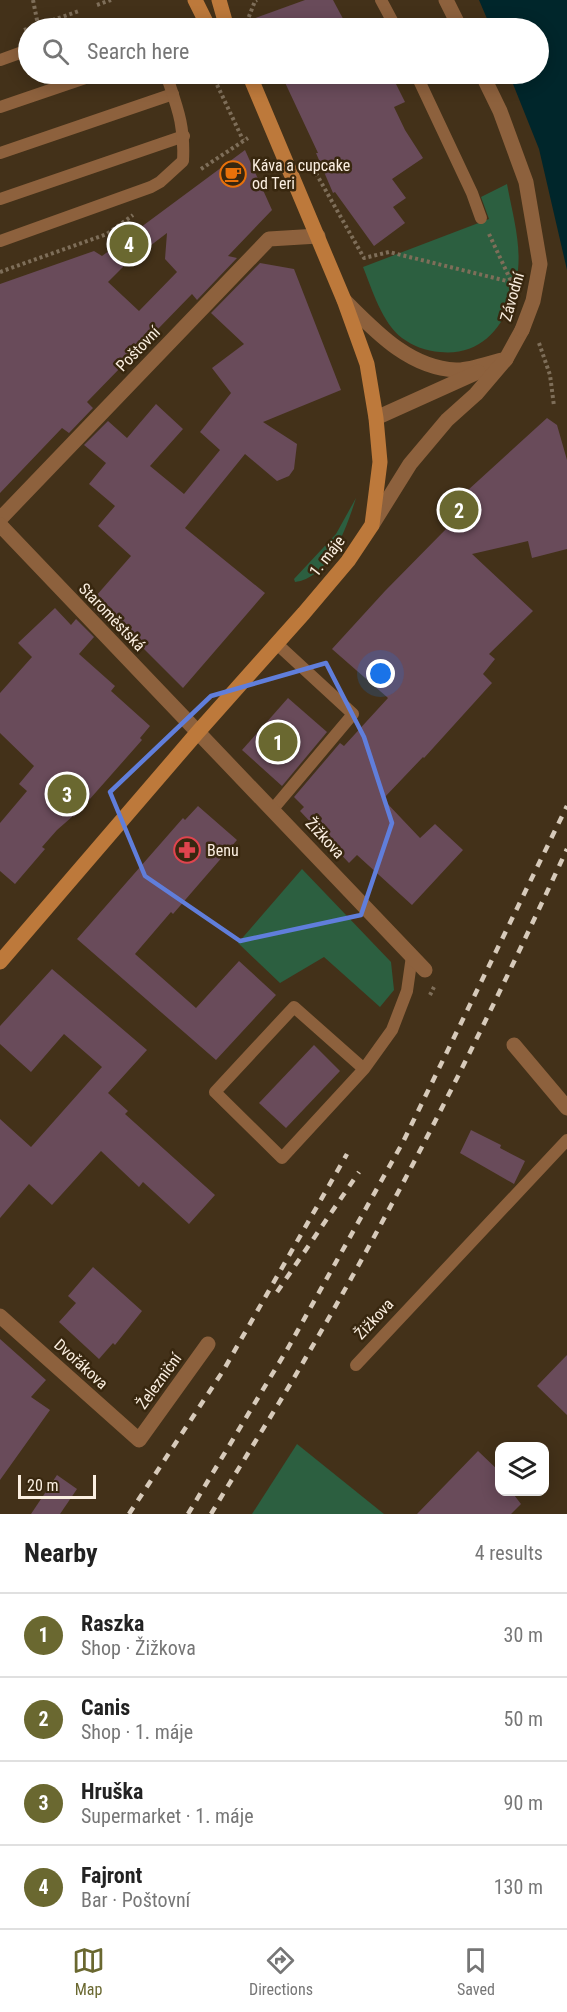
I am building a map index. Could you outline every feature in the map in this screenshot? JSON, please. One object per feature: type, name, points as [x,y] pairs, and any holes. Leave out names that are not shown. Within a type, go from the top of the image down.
[{"type":"main road","points":[[195,0],[204,18]]},
{"type":"main road","points":[[219,0],[224,18]]},
{"type":"main road","points":[[226,18],[227,0]]},
{"type":"main road","name":"1. máje","points":[[0,962],[348,561],[372,525],[380,462],[376,418],[367,364],[318,236],[251,84]]},
{"type":"street","points":[[446,0],[455,18]]},
{"type":"street","name":"Závodní","points":[[372,525],[410,464],[447,420],[476,394],[506,359],[522,330],[533,301],[540,264],[526,182],[500,111],[487,84]]},
{"type":"street","name":"Poštovní","points":[[0,519],[269,239],[318,236]]},
{"type":"street","points":[[344,300],[382,339],[423,363],[457,370],[506,359]]},
{"type":"street","points":[[376,418],[506,359]]},
{"type":"street","name":"Staroměstská","points":[[0,525],[198,733]]},
{"type":"street","name":"Žižkova","points":[[198,733],[425,970]]},
{"type":"street","points":[[514,1045],[567,1108]]},
{"type":"street","name":"Dvořákova","points":[[0,1316],[139,1440]]},
{"type":"street","name":"Železniční","points":[[139,1440],[208,1344]]},
{"type":"lane","points":[[381,0],[391,18]]},
{"type":"lane","points":[[0,60],[18,54]]},
{"type":"lane","points":[[0,107],[68,84]]},
{"type":"lane","points":[[0,241],[160,182],[183,161],[184,136],[177,103],[170,84]]},
{"type":"lane","points":[[421,84],[472,193],[481,218]]},
{"type":"lane","points":[[0,153],[173,94]]},
{"type":"lane","points":[[0,199],[184,136]]},
{"type":"lane","points":[[273,809],[353,714],[277,644]]},
{"type":"lane","points":[[364,1069],[294,1007],[215,1092],[282,1158],[364,1069],[392,1030],[407,991],[412,956]]},
{"type":"lane","name":"Žižkova","points":[[356,1365],[567,1140]]},
{"type":"path","points":[[33,0],[37,18]]},
{"type":"path","points":[[90,7],[111,0]]},
{"type":"path","points":[[248,18],[257,0]]},
{"type":"path","points":[[59,18],[80,11]]},
{"type":"path","points":[[217,84],[243,140]]},
{"type":"path","points":[[312,166],[364,258],[389,252],[511,282]]},
{"type":"highlighted area","points":[[326,663],[364,737],[392,823],[361,915],[240,941],[145,876],[110,792],[211,696]]},
{"type":"green space","points":[[507,184],[516,227],[519,259],[511,302],[504,317],[485,340],[457,352],[430,351],[406,341],[395,332],[383,315],[363,267],[489,219],[481,197]]},
{"type":"green space","points":[[356,498],[342,536],[327,561],[318,571],[295,582],[294,579],[336,534]]},
{"type":"green space","points":[[302,869],[391,962],[394,990],[380,1007],[324,957],[280,983],[238,943]]},
{"type":"green space","points":[[297,1444],[384,1514],[252,1514]]},
{"type":"water","points":[[479,0],[567,0],[567,270],[539,149],[513,84],[549,84],[549,18],[487,18]]},
{"type":"building","points":[[305,0],[333,0],[343,18],[255,18]]},
{"type":"building","points":[[286,84],[396,84],[405,102],[394,107],[405,130],[423,158],[392,179],[406,198],[393,207],[405,223],[374,246],[335,192],[333,193],[316,153],[318,153]]},
{"type":"building","points":[[245,150],[272,210],[228,256],[237,258],[197,300],[192,294],[87,402],[93,408],[69,433],[62,428],[0,493],[0,284],[94,251],[102,256]],"holes":[[[167,233],[165,259],[177,272],[139,311],[108,282],[125,265]]]},
{"type":"building","points":[[260,263],[294,269],[341,390],[263,422],[297,444],[294,469],[289,476],[277,481],[245,454],[185,528],[265,593],[183,688],[111,616],[106,622],[89,604],[131,556],[98,526],[115,506],[89,484],[106,463],[84,445],[108,421],[127,438],[156,404],[183,429],[150,466],[184,494],[220,450],[200,432],[231,393],[212,368],[244,344],[211,313]]},
{"type":"building","points":[[547,418],[557,425],[567,460],[567,549],[532,558],[528,541],[472,554],[533,611],[489,654],[495,659],[483,674],[492,683],[424,758],[383,799],[420,838],[435,824],[463,850],[412,905],[357,855],[349,863],[300,811],[304,807],[294,797],[340,743],[344,746],[388,698],[332,649],[446,529],[444,527],[453,519],[445,511]]},
{"type":"building","points":[[55,608],[71,625],[76,619],[94,637],[79,654],[115,686],[111,691],[150,726],[140,738],[142,740],[74,817],[57,830],[42,847],[45,849],[15,884],[0,871],[0,823],[27,791],[19,784],[34,766],[0,733],[0,693],[32,657],[18,643]]},
{"type":"building","points":[[288,698],[327,732],[282,786],[242,750]]},
{"type":"building","points":[[198,806],[237,840],[135,954],[196,1008],[239,961],[276,995],[216,1060],[77,939],[183,818],[185,820]]},
{"type":"building","points":[[52,969],[147,1050],[108,1093],[128,1111],[125,1114],[215,1195],[189,1224],[143,1182],[139,1187],[101,1151],[52,1205],[29,1184],[0,1218],[0,1119],[31,1147],[102,1067],[64,1034],[31,1072],[0,1044],[0,1026]]},
{"type":"building","points":[[314,1045],[340,1071],[286,1128],[259,1103]]},
{"type":"building","points":[[471,1130],[501,1145],[500,1148],[525,1161],[514,1184],[460,1153]]},
{"type":"building","points":[[93,1267],[142,1311],[115,1345],[113,1343],[99,1359],[59,1322],[76,1303],[68,1296]]},
{"type":"building","points":[[0,1339],[46,1380],[31,1397],[50,1410],[0,1480]]},
{"type":"building","points":[[567,1355],[567,1415],[537,1386]]},
{"type":"building","points":[[478,1451],[495,1467],[495,1496],[515,1496],[521,1504],[511,1514],[417,1514]]},
{"type":"building","points":[[57,1475],[77,1489],[60,1514],[31,1514]]},
{"type":"railway","points":[[188,1514],[288,1348],[403,1142],[567,806]]},
{"type":"railway","points":[[211,1514],[294,1378],[376,1234],[475,1043],[567,849]]},
{"type":"railway","points":[[129,1514],[223,1371],[347,1154]]},
{"type":"railway","points":[[277,1292],[359,1172]]},
{"type":"place","name":"Káva a cupcake od Teri","points":[[233,174]]},
{"type":"place","name":"Fajront","points":[[129,244]]},
{"type":"place","name":"Canis","points":[[459,510]]},
{"type":"place","name":"Raszka","points":[[278,742]]},
{"type":"place","name":"Hruška","points":[[67,794]]},
{"type":"place","name":"Benu","points":[[187,850]]}]
